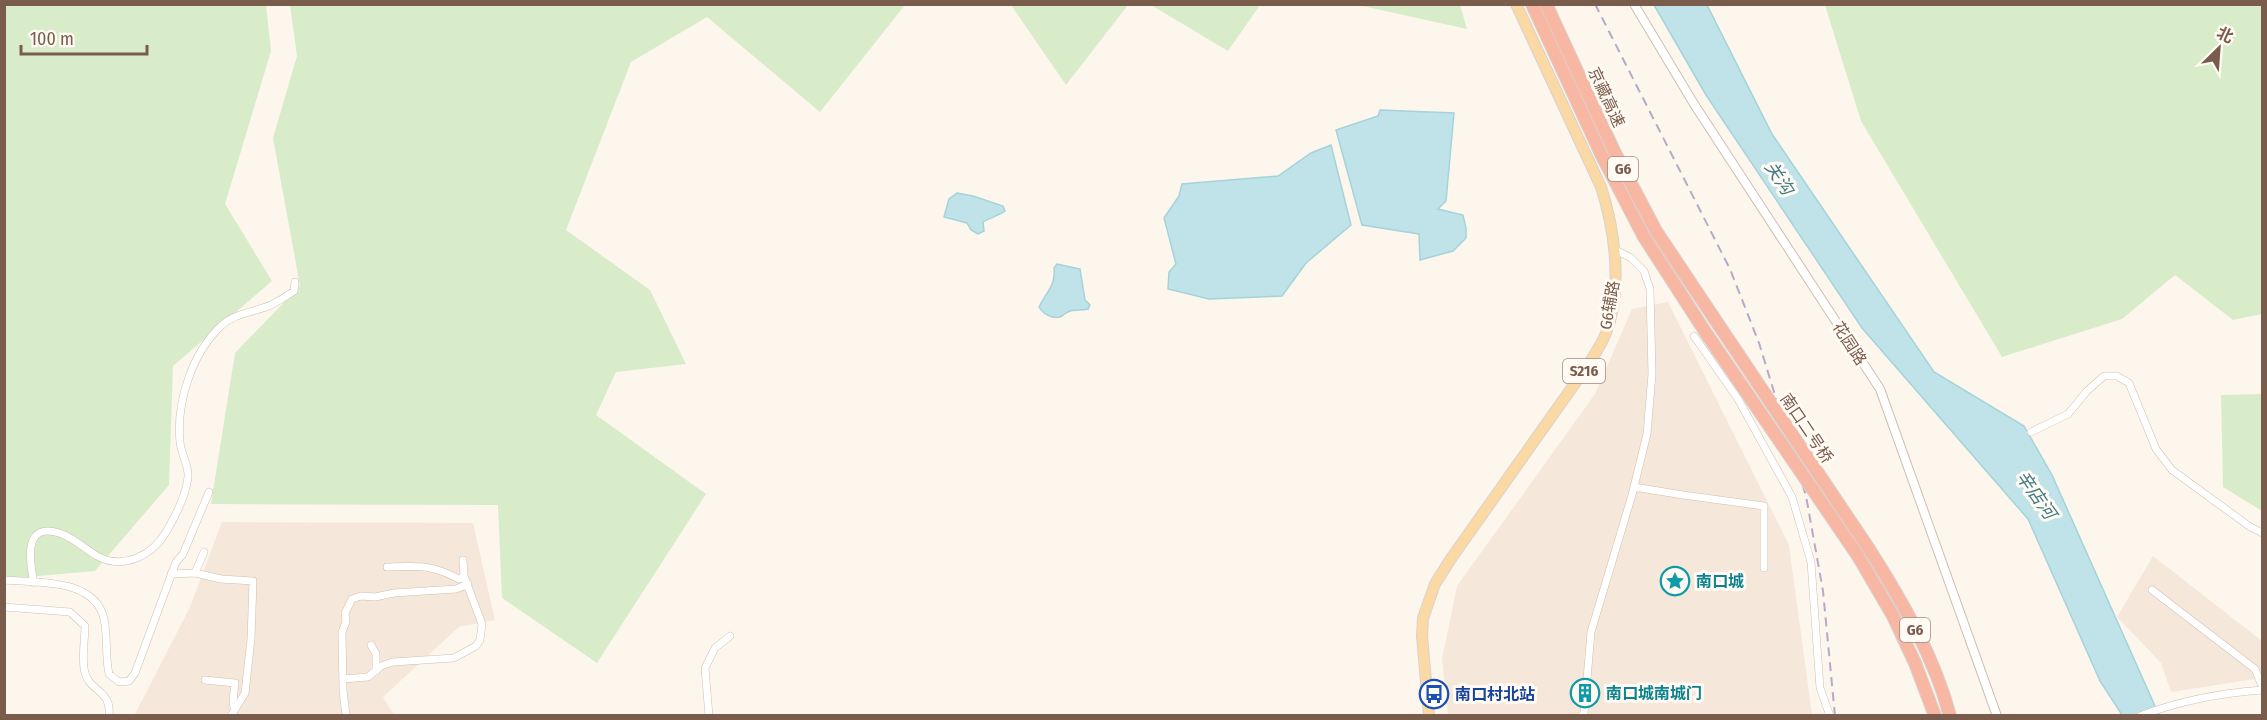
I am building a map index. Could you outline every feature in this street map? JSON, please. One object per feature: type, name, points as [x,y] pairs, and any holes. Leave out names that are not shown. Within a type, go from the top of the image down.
[{"type":"highway","name":"南口二号桥","points":[[1532,4],[1602,156],[1644,237],[1700,334],[1864,553]]},
{"type":"highway","name":"京藏高速","points":[[1546,4],[1614,151],[1651,221],[1718,324]]},
{"type":"highway","name":"南口二号桥","points":[[1718,324],[1864,553]]},
{"type":"highway","name":"G6","points":[[1864,553],[1915,663],[1935,716]]},
{"type":"highway","name":"G6","points":[[1864,553],[1905,606],[1928,657],[1950,716]]},
{"type":"main road","name":"G6辅路","points":[[1429,716],[1422,660],[1422,636],[1428,601],[1450,561],[1587,365],[1606,334],[1614,299],[1614,249],[1609,212],[1601,187],[1516,4]]},
{"type":"street","name":"花园路","points":[[1634,4],[1694,104],[1880,389],[1997,716]]},
{"type":"street","points":[[1584,715],[1591,632],[1615,558],[1647,434],[1653,374],[1650,288],[1644,271],[1630,258],[1614,249]]},
{"type":"street","points":[[34,583],[30,565],[30,546],[34,537],[39,533],[48,531],[61,533],[98,556],[120,562],[141,558],[150,553],[166,533],[187,484],[188,474],[181,453],[179,419],[193,365],[221,325],[237,316],[272,305],[294,291],[295,282]]},
{"type":"street","points":[[1700,334],[1792,497],[1811,562],[1820,688],[1830,716]]},
{"type":"street","points":[[2031,432],[2068,414],[2104,376],[2117,375],[2129,383],[2156,449],[2172,470],[2262,533]]},
{"type":"street","points":[[1634,487],[1764,506],[1764,568]]},
{"type":"street","points":[[4,580],[64,584],[91,598],[100,607],[104,621],[109,675],[119,682],[129,681],[135,672],[176,562],[183,554],[209,492]]},
{"type":"street","points":[[195,573],[204,552]]},
{"type":"street","points":[[343,679],[368,677],[381,666],[393,662],[454,658],[476,646],[480,640],[482,624],[466,580],[463,560]]},
{"type":"street","points":[[387,567],[425,565],[466,580]]},
{"type":"street","points":[[171,574],[195,573],[221,579],[253,581],[245,693],[231,716]]},
{"type":"street","points":[[346,716],[342,632],[346,622],[345,613],[351,599],[361,596],[375,597],[394,593],[456,589],[466,580]]},
{"type":"street","points":[[2140,716],[2161,708],[2262,688],[2254,669],[2152,590]]},
{"type":"street","points":[[4,608],[70,612],[85,626],[85,676],[107,700],[110,708],[109,716]]},
{"type":"street","points":[[709,716],[705,668],[715,648],[730,636]]},
{"type":"street","points":[[371,645],[376,654],[376,672]]},
{"type":"street","points":[[205,680],[235,682],[234,708]]},
{"type":"shaded area","points":[[1668,302],[1789,545],[1812,715],[1448,715],[1442,659],[1457,586],[1595,394],[1632,309]]},
{"type":"shaded area","points":[[222,522],[473,523],[495,620],[459,627],[383,697],[394,715],[134,716],[190,607]]},
{"type":"shaded area","points":[[2153,556],[2262,641],[2262,678],[2171,692],[2161,663],[2117,617]]},
{"type":"green space","points":[[5,5],[266,5],[271,51],[225,204],[272,281],[173,366],[169,485],[95,571],[5,579]]},
{"type":"green space","points":[[290,5],[905,5],[820,112],[707,17],[631,62],[566,230],[650,290],[686,364],[616,372],[596,415],[706,494],[597,663],[502,598],[498,505],[211,504],[235,353],[300,286],[273,138],[297,56]]},
{"type":"green space","points":[[1011,5],[1128,5],[1066,85]]},
{"type":"green space","points":[[1151,5],[1260,5],[1228,51]]},
{"type":"green space","points":[[1358,5],[1460,5],[1467,29]]},
{"type":"green space","points":[[1825,5],[2262,5],[2262,314],[2233,320],[2175,275],[2122,319],[2002,357],[1861,121]]},
{"type":"green space","points":[[2262,394],[2262,511],[2223,487],[2221,395]]},
{"type":"water","points":[[1654,5],[1707,5],[1772,134],[1934,372],[2024,426],[2052,475],[2159,715],[2122,715],[2100,681],[2028,519],[1862,328],[1706,95]]},
{"type":"water","points":[[1380,110],[1454,113],[1446,201],[1438,209],[1463,215],[1466,238],[1453,251],[1420,260],[1419,234],[1362,225],[1336,130],[1378,116]]},
{"type":"water","points":[[1331,145],[1351,225],[1306,263],[1282,296],[1209,299],[1168,289],[1169,272],[1176,264],[1164,218],[1179,196],[1182,184],[1278,176],[1311,153]]},
{"type":"water","points":[[957,193],[1003,206],[1005,211],[983,222],[984,231],[978,234],[971,230],[967,223],[944,217],[949,199]]},
{"type":"water","points":[[1057,264],[1080,269],[1085,300],[1090,305],[1088,309],[1070,311],[1061,317],[1048,315],[1041,310],[1039,307],[1052,284],[1054,268]]},
{"type":"railway","points":[[1595,4],[1730,269],[1759,343],[1806,496],[1823,591],[1835,716]]},
{"type":"place","name":"南口城","points":[[1675,581]]},
{"type":"place","name":"南口城南城门","points":[[1585,693]]},
{"type":"place","name":"南口村北站","points":[[1434,694]]},
{"type":"water label","name":"关沟","points":[[1779,178]]},
{"type":"water label","name":"辛店河","points":[[2036,495]]}]
